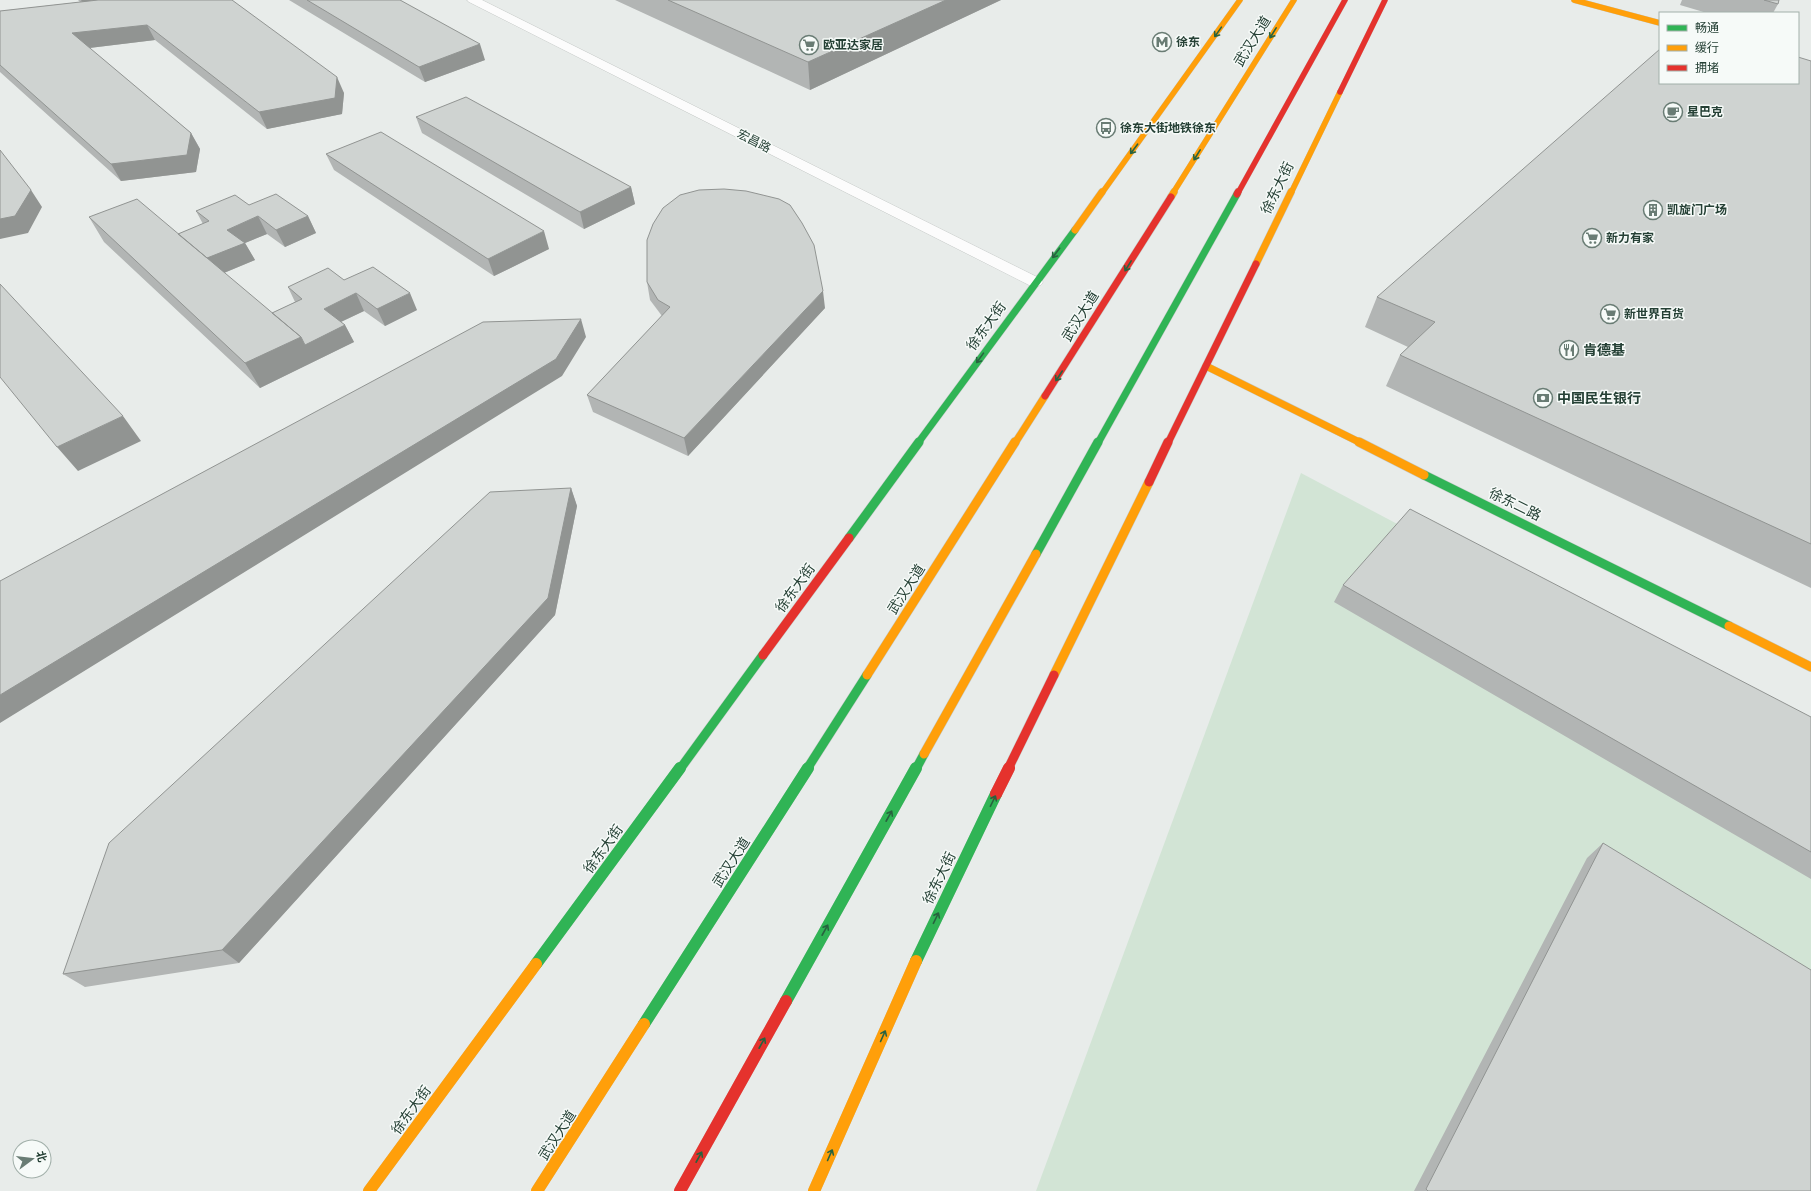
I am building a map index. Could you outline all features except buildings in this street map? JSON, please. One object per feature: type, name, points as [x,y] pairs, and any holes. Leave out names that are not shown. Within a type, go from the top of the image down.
[{"type":"main road","name":"徐东大街","points":[[370,1191],[1139,143],[1240,0]]},
{"type":"main road","name":"武汉大道","points":[[537,1191],[1083,338],[1294,0]]},
{"type":"main road","points":[[680,1191],[1344,0]]},
{"type":"main road","name":"徐东大街","points":[[814,1191],[930,928],[1385,0]]},
{"type":"main road","points":[[1574,0],[1659,23]]},
{"type":"main road","name":"徐东二路","points":[[1206,366],[1811,667]]},
{"type":"street","name":"宏昌路","points":[[473,0],[1036,282]]},
{"type":"green space","points":[[1301,473],[1811,743],[1811,1191],[1036,1191]]},
{"type":"traffic: fast","points":[[1036,554],[1237,194]]},
{"type":"traffic: fast","points":[[849,538],[1075,230]]},
{"type":"traffic: fast","points":[[1424,475],[1729,626]]},
{"type":"traffic: fast","points":[[536,964],[763,655]]},
{"type":"traffic: fast","points":[[644,1024],[867,675]]},
{"type":"traffic: fast","points":[[786,1001],[924,754]]},
{"type":"traffic: fast","points":[[916,961],[996,794]]},
{"type":"traffic: slow","points":[[1075,230],[1240,0]]},
{"type":"traffic: slow","points":[[1171,197],[1294,0]]},
{"type":"traffic: slow","points":[[1574,0],[1659,23]]},
{"type":"traffic: slow","points":[[1256,264],[1340,92]]},
{"type":"traffic: slow","points":[[1206,366],[1424,475]]},
{"type":"traffic: slow","points":[[867,675],[1045,396]]},
{"type":"traffic: slow","points":[[1054,675],[1149,482]]},
{"type":"traffic: slow","points":[[924,754],[1036,554]]},
{"type":"traffic: slow","points":[[1729,626],[1811,667]]},
{"type":"traffic: slow","points":[[814,1191],[916,961]]},
{"type":"traffic: slow","points":[[369,1191],[536,964]]},
{"type":"traffic: slow","points":[[537,1191],[644,1024]]},
{"type":"traffic: jam","points":[[1237,194],[1345,0]]},
{"type":"traffic: jam","points":[[1340,92],[1385,0]]},
{"type":"traffic: jam","points":[[1045,396],[1171,197]]},
{"type":"traffic: jam","points":[[1149,482],[1256,264]]},
{"type":"traffic: jam","points":[[763,655],[849,538]]},
{"type":"traffic: jam","points":[[996,794],[1054,675]]},
{"type":"traffic: jam","points":[[680,1191],[786,1001]]},
{"type":"place","name":"徐东","points":[[1162,42]]},
{"type":"place","name":"欧亚达家居","points":[[809,45]]},
{"type":"place","name":"星巴克","points":[[1673,112]]},
{"type":"place","name":"徐东大街地铁徐东","points":[[1106,128]]},
{"type":"place","name":"凯旋门广场","points":[[1653,210]]},
{"type":"place","name":"新力有家","points":[[1592,238]]},
{"type":"place","name":"新世界百货","points":[[1610,314]]},
{"type":"place","name":"肯德基","points":[[1569,350]]},
{"type":"place","name":"中国民生银行","points":[[1543,398]]}]
